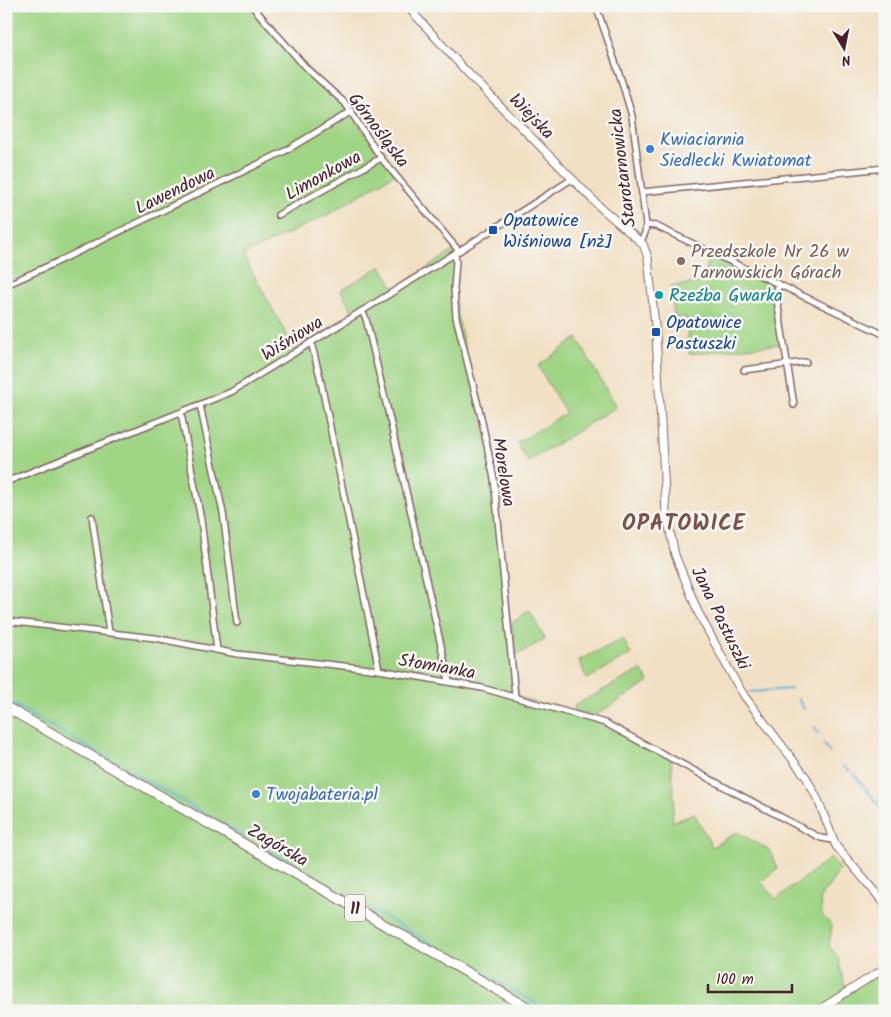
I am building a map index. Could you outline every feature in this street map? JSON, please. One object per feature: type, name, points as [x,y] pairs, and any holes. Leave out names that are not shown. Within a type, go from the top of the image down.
[{"type":"highway","name":"Zagórska","points":[[6,708],[534,1011]]},
{"type":"street","name":"Górnośląska","points":[[252,6],[302,64],[352,111],[381,158],[457,252]]},
{"type":"street","name":"Wiejska","points":[[407,6],[464,69],[611,218],[641,241]]},
{"type":"street","name":"Starotarnowicka","points":[[596,6],[628,99],[636,140],[646,225],[641,241]]},
{"type":"street","name":"Lawendowa","points":[[6,285],[286,151],[352,111]]},
{"type":"street","name":"Limonkowa","points":[[278,215],[381,158]]},
{"type":"street","points":[[642,192],[885,168]]},
{"type":"street","name":"Wiśniowa","points":[[6,482],[231,392],[457,252],[572,178]]},
{"type":"street","points":[[646,225],[656,226],[885,334]]},
{"type":"street","name":"Jana Pastuszki","points":[[641,241],[647,253],[651,279],[656,335],[664,490],[670,534],[675,554],[698,612],[716,648],[745,696],[806,777],[818,800],[832,840],[885,904]]},
{"type":"street","name":"Morelowa","points":[[457,252],[454,289],[456,317],[482,418],[494,479],[515,696]]},
{"type":"street","points":[[779,284],[776,294],[794,405]]},
{"type":"street","points":[[362,311],[366,319],[390,420],[449,681]]},
{"type":"street","points":[[311,342],[320,377],[379,670]]},
{"type":"street","points":[[744,370],[806,362]]},
{"type":"street","points":[[200,405],[223,513],[237,624]]},
{"type":"street","points":[[181,413],[201,520],[217,650]]},
{"type":"street","points":[[92,517],[107,613],[108,632]]},
{"type":"street","name":"Słomianka","points":[[6,621],[154,638],[237,654],[379,670],[449,681],[515,696],[605,723],[811,833],[821,838],[832,840]]},
{"type":"street","points":[[817,1011],[885,968]]},
{"type":"green space","points":[[6,6],[255,6],[313,74],[339,96],[382,158],[396,173],[327,215],[243,255],[295,350],[362,310],[458,248],[454,286],[457,314],[492,466],[518,697],[588,718],[671,757],[674,801],[672,822],[694,813],[712,847],[737,832],[769,850],[778,869],[761,882],[776,899],[831,858],[840,870],[820,898],[822,915],[832,925],[829,946],[838,957],[846,991],[885,966],[885,1011],[6,1011]]},
{"type":"green space","points":[[706,255],[771,283],[781,344],[689,354],[686,317],[674,318],[671,286],[707,282]]},
{"type":"green space","points":[[381,266],[394,288],[353,313],[341,290]]},
{"type":"green space","points":[[577,338],[616,407],[528,462],[517,443],[566,413],[538,366]]},
{"type":"green space","points":[[529,610],[545,639],[515,656],[512,623]]},
{"type":"green space","points":[[623,639],[631,654],[587,679],[579,660]]},
{"type":"green space","points":[[641,670],[649,682],[594,716],[574,710],[575,705]]},
{"type":"waterway","points":[[750,692],[791,689]]},
{"type":"waterway","points":[[798,699],[804,709]]},
{"type":"waterway","points":[[6,700],[249,839]]},
{"type":"waterway","points":[[814,727],[818,733]]},
{"type":"waterway","points":[[823,743],[830,753]]},
{"type":"waterway","points":[[843,766],[850,771]]},
{"type":"waterway","points":[[854,774],[885,813]]},
{"type":"waterway","points":[[259,845],[549,1011]]},
{"type":"place","name":"Kwiaciarnia Siedlecki Kwiatomat","points":[[650,149]]},
{"type":"place","name":"Opatowice Wiśniowa [nż]","points":[[493,230]]},
{"type":"place","name":"Przedszkole Nr 26 w Tarnowskich Górach","points":[[681,261]]},
{"type":"place","name":"Rzeźba Gwarka","points":[[659,295]]},
{"type":"place","name":"Opatowice Pastuszki","points":[[656,332]]},
{"type":"place","name":"Twojabateria.pl","points":[[256,794]]},
{"type":"district","name":"OPATOWICE","points":[[684,522]]}]
